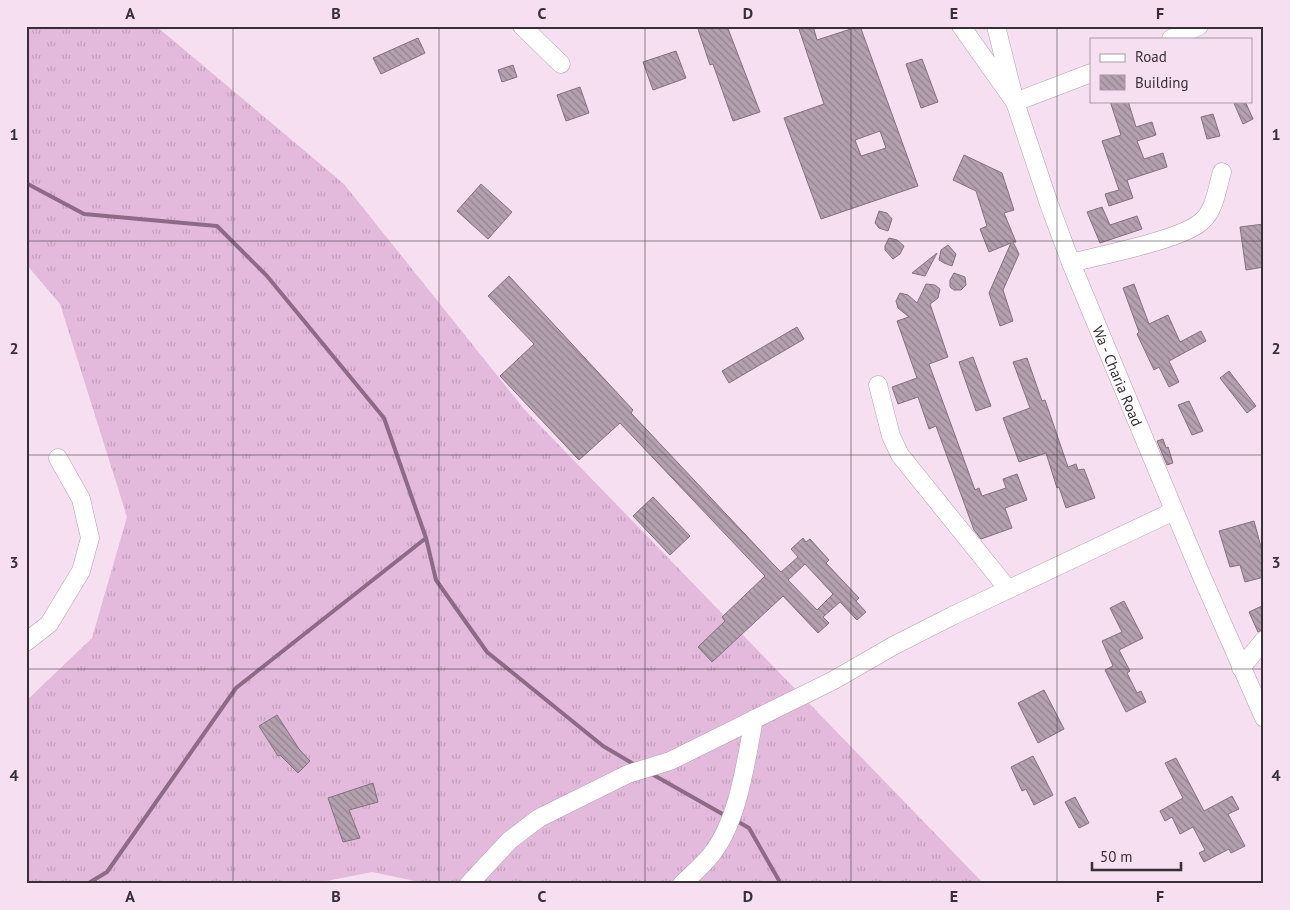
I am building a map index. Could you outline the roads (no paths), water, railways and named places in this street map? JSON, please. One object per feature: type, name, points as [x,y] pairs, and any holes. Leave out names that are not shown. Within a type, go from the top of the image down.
[{"type":"street","points":[[522,26],[561,64]]},
{"type":"street","points":[[961,26],[1015,102],[1090,73]]},
{"type":"street","name":"Wa - Charia Road","points":[[996,26],[1015,102],[1071,263],[1174,511],[1264,718]]},
{"type":"street","points":[[1173,38],[1199,26]]},
{"type":"street","points":[[1071,263],[1190,230],[1202,222],[1210,211],[1222,172]]},
{"type":"street","points":[[878,385],[891,436],[900,455],[1008,589]]},
{"type":"street","points":[[26,642],[48,624],[72,586],[81,571],[90,538],[81,499],[58,458]]},
{"type":"street","points":[[469,884],[510,840],[539,818],[628,774],[670,761],[834,680],[902,641],[1174,511]]},
{"type":"street","points":[[1241,668],[1264,640]]},
{"type":"street","points":[[682,884],[715,850],[730,822],[740,789],[754,720]]},
{"type":"waterway","points":[[26,183],[84,214],[217,226],[267,276],[384,418],[426,538],[436,580],[487,652],[603,746],[637,766]]},
{"type":"waterway","points":[[87,884],[107,872],[236,688],[426,538]]},
{"type":"waterway","points":[[650,773],[726,816]]},
{"type":"waterway","points":[[735,820],[749,828],[781,884]]}]
